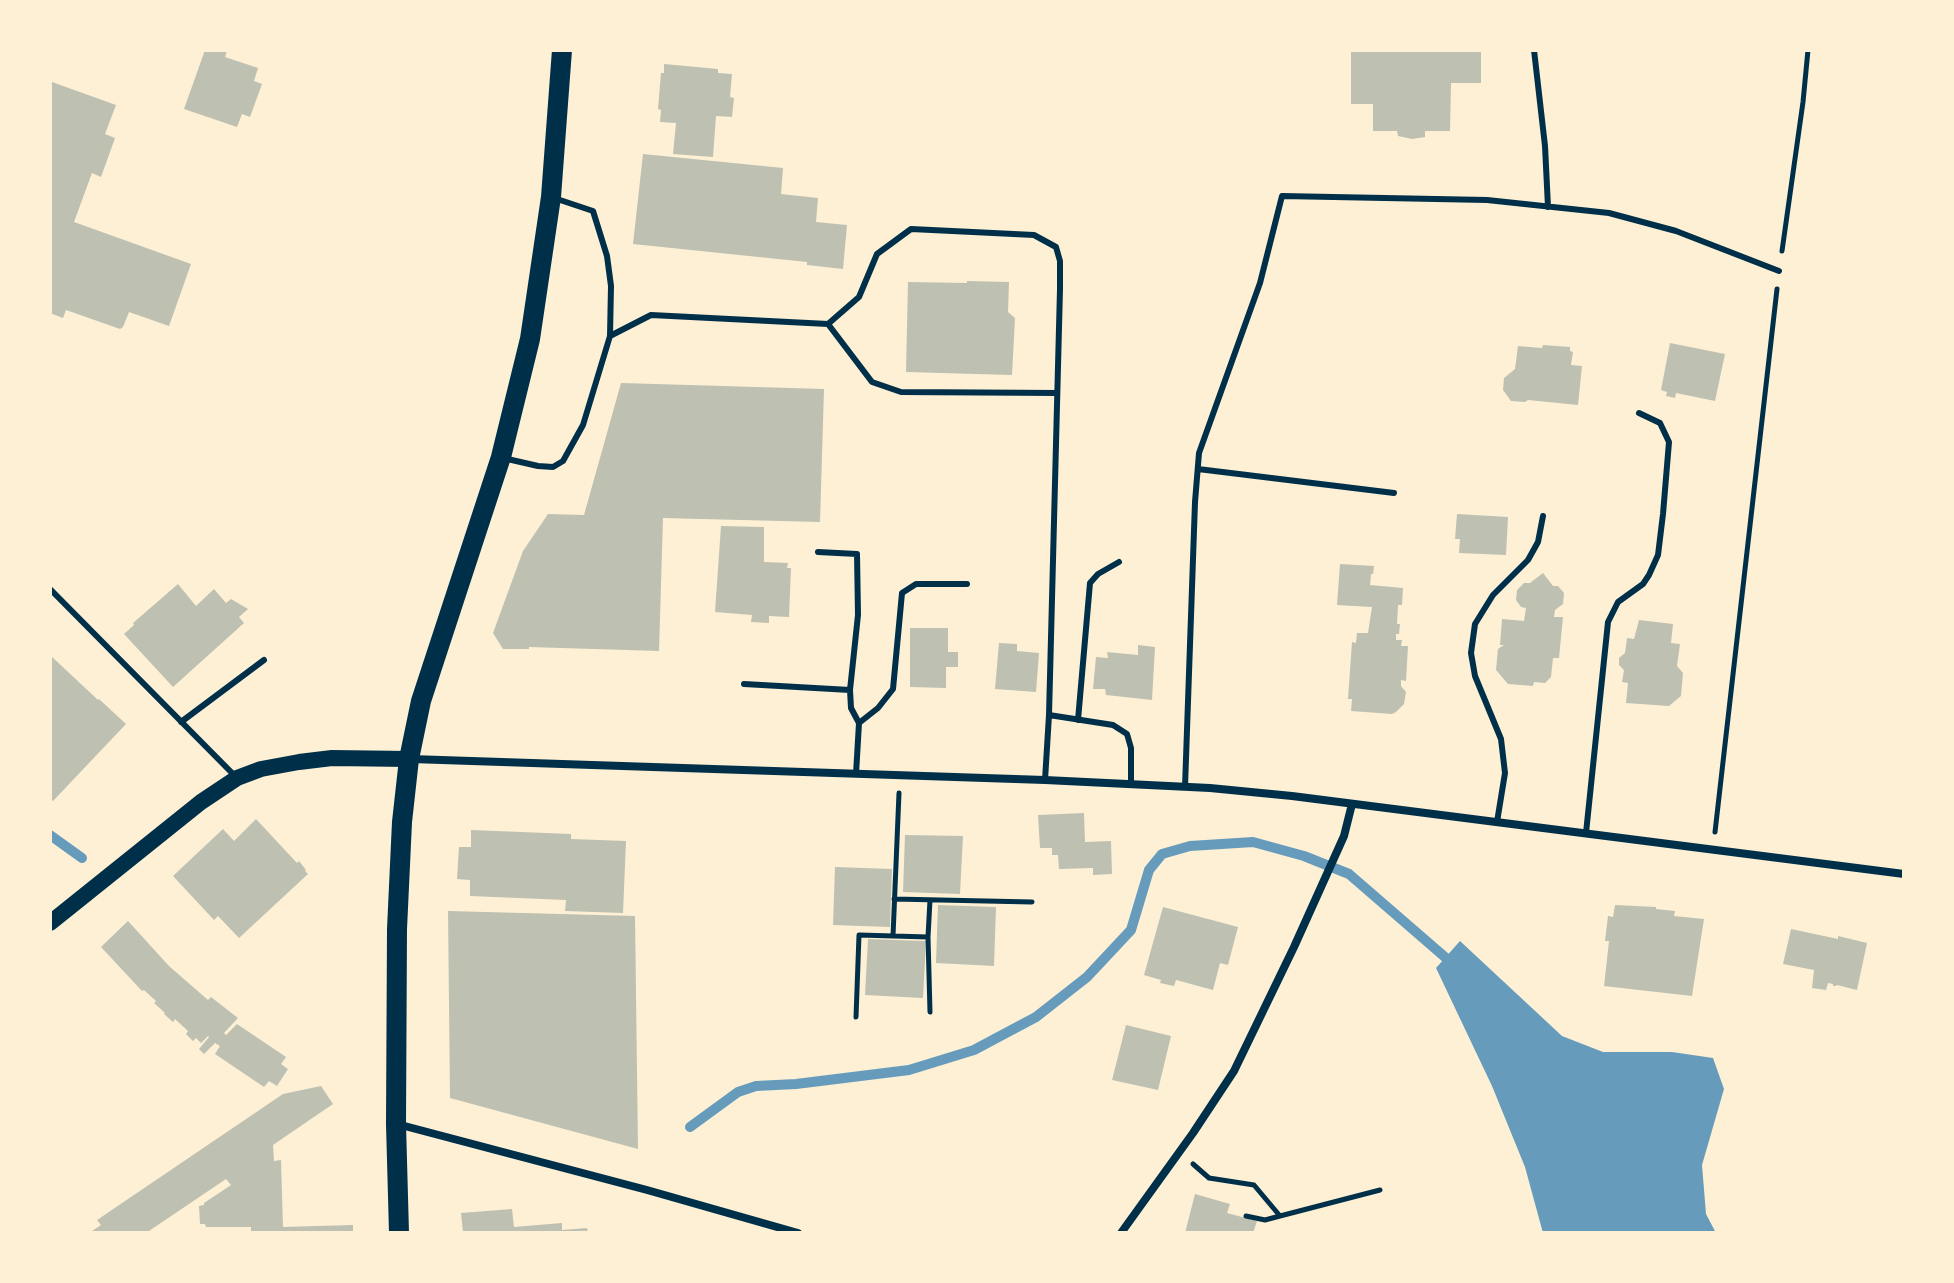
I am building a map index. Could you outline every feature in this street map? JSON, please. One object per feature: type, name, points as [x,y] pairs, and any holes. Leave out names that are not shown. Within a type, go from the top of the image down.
[{"type":"main road","points":[[399,1233],[397,929],[402,822],[409,759],[424,689],[501,457],[530,339],[551,197],[562,50]]},
{"type":"main road","points":[[50,923],[201,802],[237,778],[261,769],[332,758],[409,759]]},
{"type":"street","points":[[409,759],[1185,787],[1292,796],[1904,874]]},
{"type":"street","points":[[1121,1233],[1215,1102],[1245,1049],[1344,836],[1352,804]]},
{"type":"street","points":[[396,1124],[798,1233]]},
{"type":"lane","points":[[1534,50],[1545,146],[1548,207]]},
{"type":"lane","points":[[1185,787],[1199,453],[1260,283],[1282,196],[1487,200],[1609,213],[1676,231],[1779,271]]},
{"type":"lane","points":[[501,457],[553,467],[563,461],[583,425],[610,336],[611,286],[607,256],[593,211],[551,197]]},
{"type":"lane","points":[[610,336],[651,315],[828,324],[859,297],[877,254],[911,229],[1034,235],[1056,247],[1060,261],[1045,780]]},
{"type":"lane","points":[[828,324],[872,382],[901,392],[1057,393]]},
{"type":"lane","points":[[1586,833],[1608,622],[1618,602],[1643,584],[1658,555],[1669,442],[1660,423],[1639,413]]},
{"type":"lane","points":[[1198,469],[1394,493]]},
{"type":"lane","points":[[1497,822],[1505,773],[1501,739],[1475,676],[1471,653],[1475,624],[1493,595],[1528,560],[1538,542],[1543,516]]},
{"type":"lane","points":[[818,552],[857,554],[858,615],[850,690],[851,708],[859,723],[856,774]]},
{"type":"lane","points":[[1078,720],[1090,583],[1098,574],[1119,562]]},
{"type":"lane","points":[[859,723],[878,708],[893,689],[902,593],[916,584],[967,584]]},
{"type":"lane","points":[[50,589],[237,778]]},
{"type":"lane","points":[[181,722],[264,660]]},
{"type":"lane","points":[[744,684],[850,690]]},
{"type":"lane","points":[[1049,715],[1113,725],[1127,734],[1131,748],[1131,784]]},
{"type":"path","points":[[1714,849],[1779,271],[1808,50]]},
{"type":"path","points":[[893,936],[900,775]]},
{"type":"path","points":[[894,899],[1032,902]]},
{"type":"path","points":[[930,900],[930,1012]]},
{"type":"path","points":[[856,1017],[859,935],[928,937]]},
{"type":"path","points":[[1180,1152],[1209,1178],[1254,1185],[1280,1216]]},
{"type":"path","points":[[1246,1216],[1265,1220],[1380,1190]]},
{"type":"water","points":[[1460,941],[1562,1036],[1603,1052],[1672,1052],[1713,1058],[1724,1089],[1702,1165],[1706,1214],[1716,1233],[1543,1233],[1525,1167],[1492,1086],[1436,968]]},
{"type":"building","points":[[205,50],[227,50],[225,57],[258,68],[254,81],[262,84],[250,117],[242,114],[237,127],[184,109]]},
{"type":"building","points":[[1351,50],[1481,50],[1481,83],[1451,83],[1450,131],[1425,131],[1425,137],[1412,139],[1398,136],[1397,131],[1373,131],[1373,104],[1351,104]]},
{"type":"building","points":[[664,64],[718,69],[718,73],[732,74],[732,117],[716,116],[713,157],[673,154],[676,123],[660,122],[661,110],[658,109]]},
{"type":"building","points":[[52,82],[116,105],[105,134],[115,138],[101,177],[92,173],[74,222],[191,264],[169,326],[129,312],[120,329],[66,310],[63,318],[50,313]]},
{"type":"building","points":[[643,154],[783,168],[781,194],[818,198],[816,222],[847,225],[843,269],[807,265],[807,262],[633,244]]},
{"type":"building","points":[[908,282],[1009,282],[1008,312],[1015,318],[1012,375],[906,372]]},
{"type":"building","points":[[1670,343],[1725,354],[1715,401],[1676,393],[1675,398],[1666,396],[1667,392],[1661,390]]},
{"type":"building","points":[[1543,345],[1570,347],[1573,352],[1571,365],[1582,366],[1578,405],[1511,401],[1503,390],[1504,378],[1515,369],[1518,346],[1542,348]]},
{"type":"building","points":[[621,383],[824,389],[820,522],[663,518],[659,651],[503,649],[493,633],[523,551],[548,514],[584,515]]},
{"type":"building","points":[[1457,514],[1508,517],[1506,555],[1459,553],[1460,539],[1455,539]]},
{"type":"building","points":[[721,526],[764,527],[764,562],[788,563],[787,568],[791,568],[789,617],[769,616],[769,623],[751,622],[752,615],[715,612]]},
{"type":"building","points":[[1340,564],[1374,566],[1370,585],[1403,588],[1402,605],[1398,605],[1397,624],[1400,624],[1396,640],[1402,640],[1401,646],[1408,646],[1406,681],[1401,680],[1406,692],[1404,704],[1392,714],[1351,711],[1352,699],[1348,699],[1352,642],[1356,643],[1357,633],[1368,633],[1372,607],[1337,605]]},
{"type":"building","points":[[1543,573],[1553,586],[1558,586],[1564,593],[1563,604],[1555,610],[1554,617],[1563,617],[1559,658],[1553,658],[1551,677],[1545,683],[1534,682],[1533,686],[1508,684],[1496,670],[1498,649],[1504,645],[1500,645],[1502,619],[1524,621],[1526,608],[1516,600],[1517,590]]},
{"type":"building","points":[[178,584],[196,606],[214,589],[226,603],[231,599],[248,609],[239,617],[244,623],[173,687],[124,634]]},
{"type":"building","points":[[1639,620],[1673,624],[1671,643],[1680,644],[1677,666],[1683,673],[1681,696],[1669,706],[1626,703],[1628,683],[1622,682],[1624,670],[1619,665],[1619,658],[1625,653],[1627,638],[1634,639]]},
{"type":"building","points":[[910,628],[948,628],[948,652],[958,652],[958,667],[946,667],[946,688],[910,687]]},
{"type":"building","points":[[999,643],[1017,644],[1017,651],[1039,653],[1036,692],[995,689]]},
{"type":"building","points":[[1138,645],[1155,647],[1152,700],[1106,695],[1105,689],[1093,689],[1096,657],[1108,658],[1107,652],[1138,655]]},
{"type":"building","points":[[50,655],[126,724],[53,801],[50,798]]},
{"type":"building","points":[[1084,813],[1085,842],[1111,841],[1112,874],[1093,875],[1093,868],[1059,869],[1058,855],[1052,855],[1052,848],[1040,848],[1038,815]]},
{"type":"building","points":[[256,819],[308,874],[239,938],[218,916],[214,920],[173,876],[223,829],[234,841]]},
{"type":"building","points":[[471,830],[571,834],[571,839],[626,841],[623,913],[565,911],[566,900],[470,896],[470,880],[457,879],[459,847],[471,847]]},
{"type":"building","points":[[905,835],[963,836],[960,894],[903,892]]},
{"type":"building","points":[[835,867],[892,869],[890,927],[833,925]]},
{"type":"building","points":[[938,905],[996,907],[994,966],[936,963]]},
{"type":"building","points":[[1615,905],[1656,907],[1675,911],[1674,916],[1704,919],[1692,996],[1604,986],[1609,941],[1605,941],[1608,916],[1613,917]]},
{"type":"building","points":[[1163,907],[1238,927],[1228,965],[1220,963],[1213,990],[1176,980],[1174,986],[1160,983],[1161,980],[1144,975]]},
{"type":"building","points":[[448,911],[635,916],[638,1149],[450,1098]]},
{"type":"building","points":[[128,921],[169,966],[208,1000],[211,997],[238,1018],[224,1033],[226,1035],[237,1024],[286,1057],[281,1064],[288,1069],[277,1086],[269,1081],[264,1087],[215,1054],[220,1046],[215,1043],[204,1054],[199,1049],[209,1037],[201,1043],[196,1038],[193,1041],[186,1034],[188,1031],[164,1014],[154,1003],[156,1001],[142,991],[101,947]]},
{"type":"building","points":[[1791,929],[1867,943],[1857,990],[1828,983],[1826,990],[1812,988],[1814,970],[1783,964]]},
{"type":"building","points":[[868,939],[926,941],[923,998],[865,995]]},
{"type":"building","points":[[1126,1025],[1171,1036],[1158,1090],[1112,1080]]},
{"type":"building","points":[[321,1086],[333,1104],[273,1145],[274,1161],[281,1160],[283,1227],[353,1225],[353,1233],[251,1233],[251,1227],[206,1227],[200,1224],[199,1206],[231,1185],[226,1179],[146,1233],[89,1233],[101,1225],[97,1220],[283,1094]]},
{"type":"building","points":[[1195,1194],[1230,1204],[1227,1213],[1257,1221],[1253,1233],[1185,1233]]},
{"type":"building","points":[[512,1209],[514,1227],[562,1223],[562,1230],[587,1228],[588,1233],[463,1233],[461,1213]]},
{"type":"waterway","points":[[50,835],[82,858]]},
{"type":"waterway","points":[[690,1127],[738,1092],[756,1086],[909,1070],[974,1050],[1036,1017],[1087,977],[1131,930],[1149,870],[1162,854],[1190,846],[1253,842],[1304,856],[1349,874],[1446,958],[1454,969]]}]
